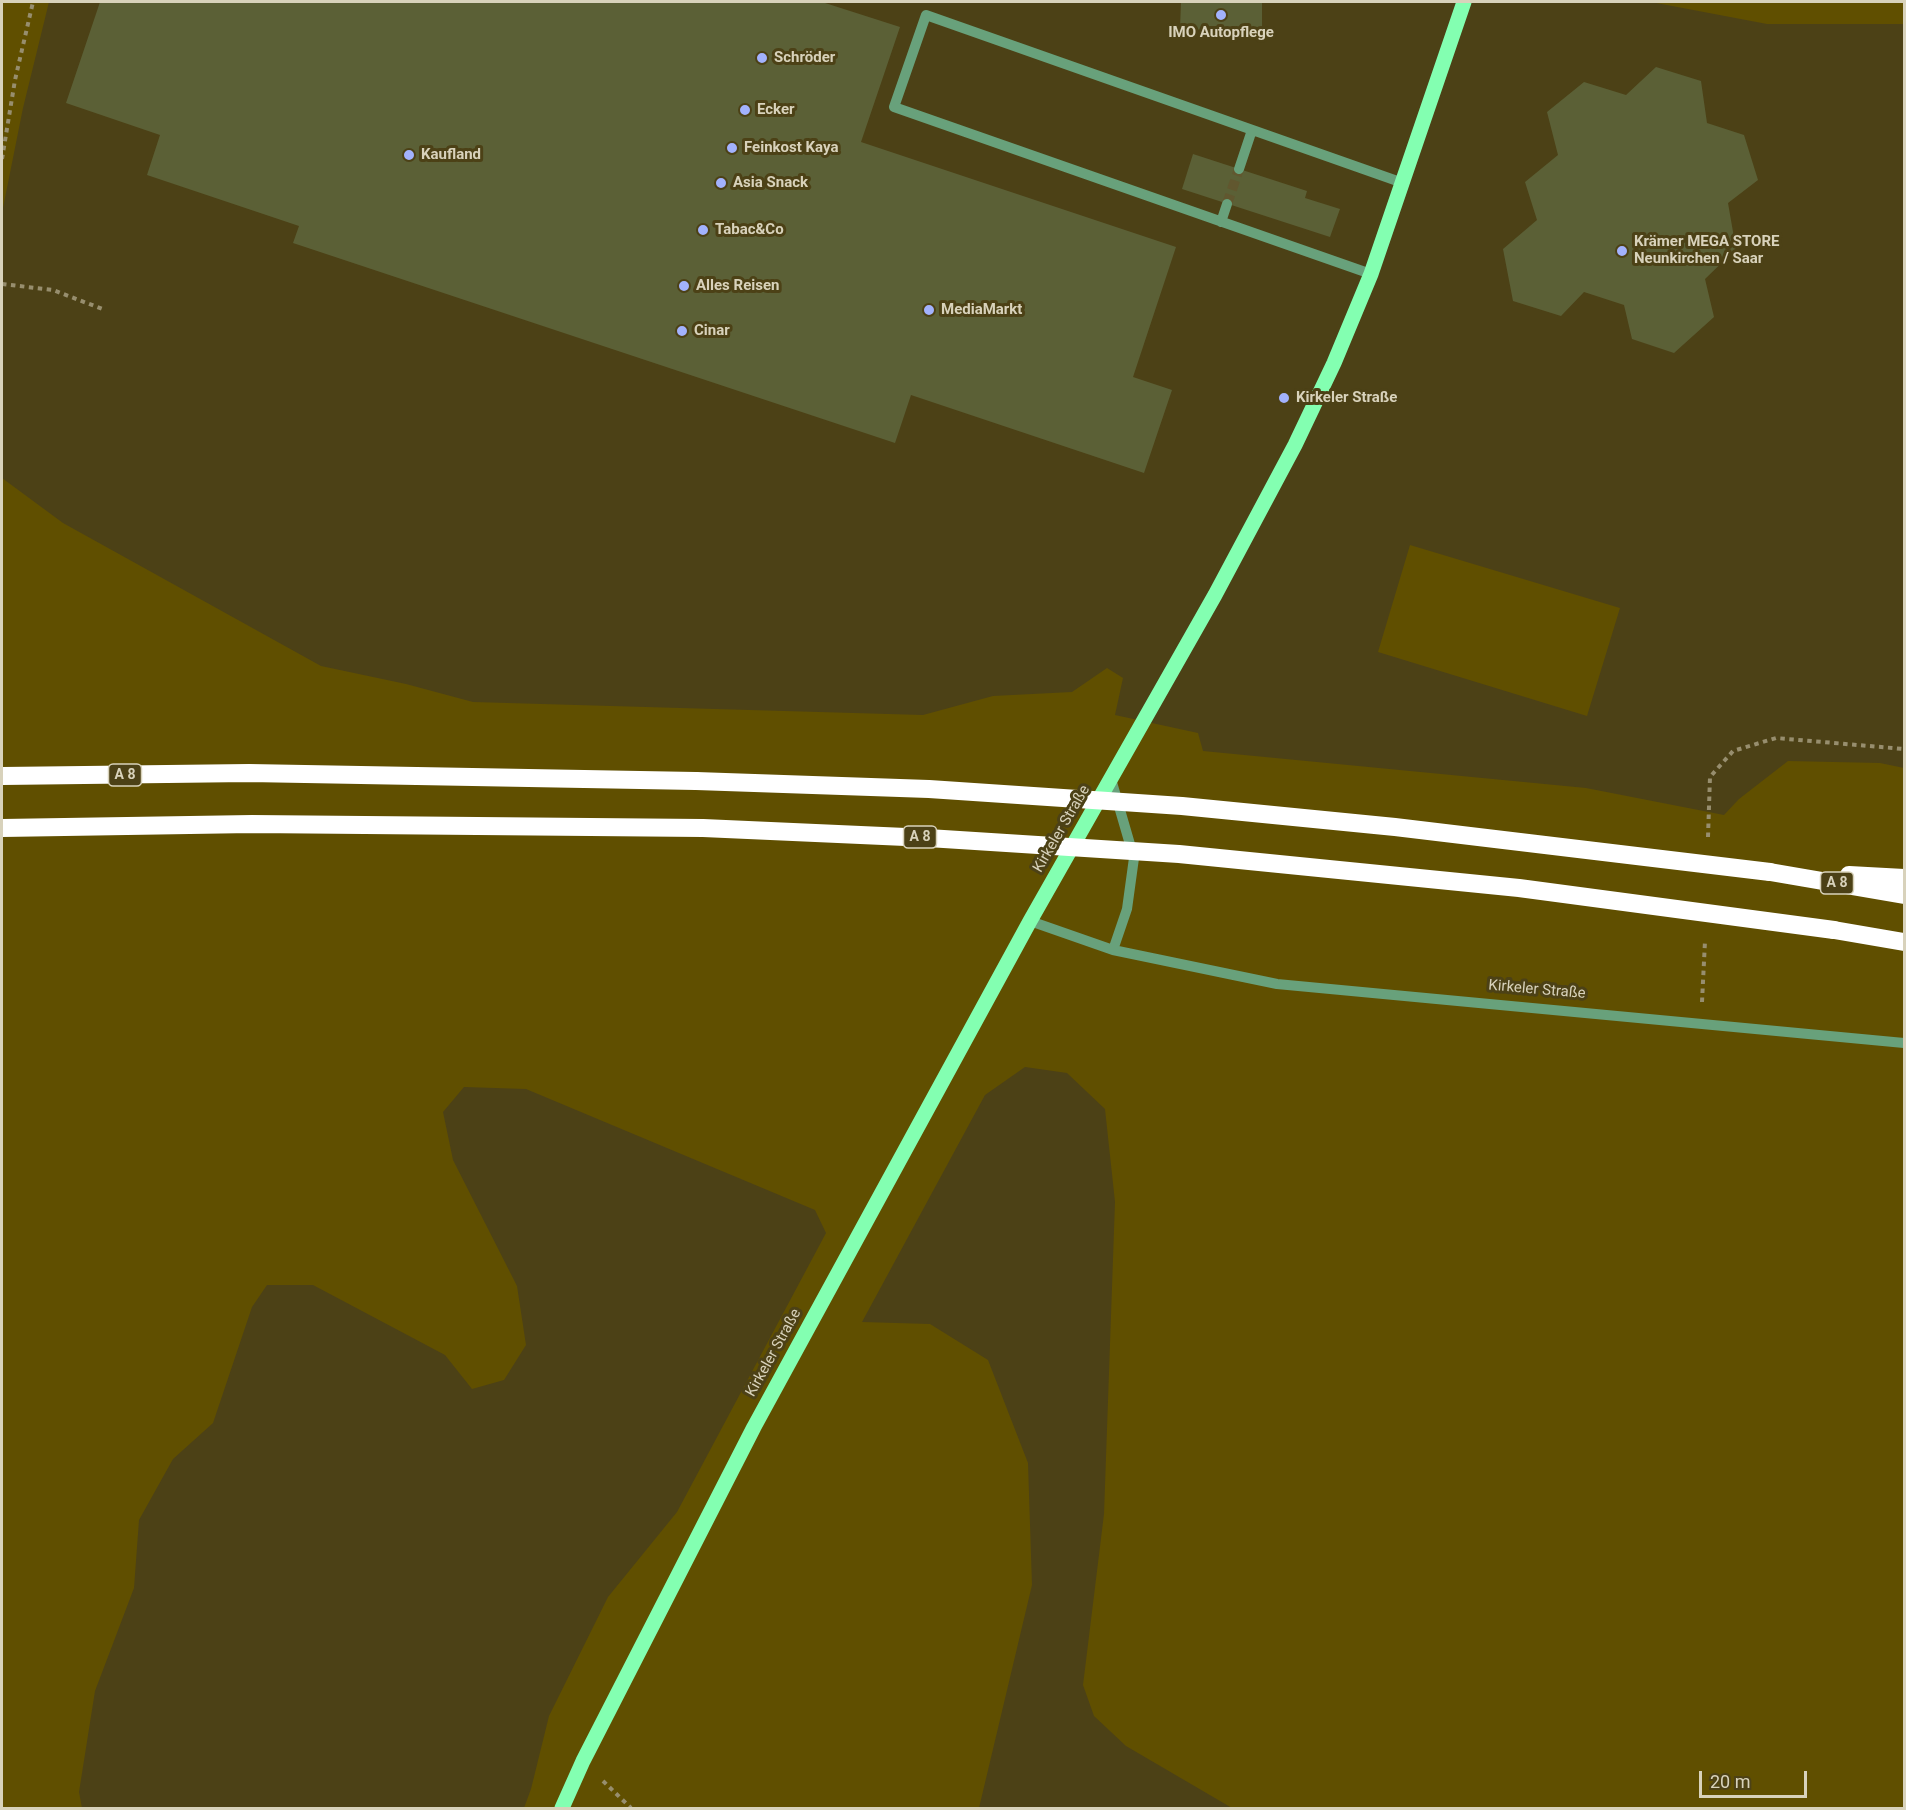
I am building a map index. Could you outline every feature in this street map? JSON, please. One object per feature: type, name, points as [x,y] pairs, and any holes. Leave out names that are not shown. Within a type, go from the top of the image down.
[{"type":"highway","name":"A 8","points":[[2,776],[272,774],[696,781],[929,789],[1182,806],[1372,824],[1770,872],[1905,895]]},
{"type":"highway","name":"A 8","points":[[2,828],[252,824],[703,828],[928,838],[1179,854],[1460,882],[1834,930],[1905,942]]},
{"type":"highway","points":[[1770,872],[1905,878]]},
{"type":"main road","name":"Kirkeler Straße","points":[[562,1809],[583,1761],[754,1427],[1030,921],[1215,595],[1295,445],[1334,363],[1371,274],[1464,2]]},
{"type":"lane","points":[[1371,274],[894,106],[926,15],[1403,183]]},
{"type":"lane","points":[[1239,169],[1252,130]]},
{"type":"lane","points":[[1221,222],[1227,204]]},
{"type":"lane","points":[[1111,779],[1134,858],[1127,909],[1113,950]]},
{"type":"lane","name":"Kirkeler Straße","points":[[1030,921],[1113,950],[1277,984],[1905,1043]]},
{"type":"path","points":[[2,159],[15,80],[33,2]]},
{"type":"path","points":[[2,284],[53,290],[105,310]]},
{"type":"path","points":[[1708,848],[1710,777],[1733,751],[1776,738],[1905,749]]},
{"type":"path","points":[[1702,1024],[1705,930]]},
{"type":"path","points":[[583,1761],[631,1809]]},
{"type":"shaded area","points":[[2,2],[49,2],[23,108],[2,213]]},
{"type":"shaded area","points":[[1651,2],[1904,2],[1904,24],[1767,24]]},
{"type":"shaded area","points":[[2,478],[63,523],[321,666],[406,684],[473,702],[923,715],[993,696],[1072,692],[1107,668],[1123,678],[1115,715],[1198,733],[1203,751],[1586,788],[1724,815],[1739,799],[1788,761],[1880,763],[1904,768],[1904,1808],[1232,1808],[1126,1746],[1094,1716],[1083,1685],[1104,1514],[1115,1202],[1105,1109],[1067,1073],[1025,1067],[985,1095],[862,1322],[930,1324],[988,1360],[1028,1463],[1032,1585],[979,1808],[524,1808],[549,1716],[608,1597],[677,1512],[826,1233],[815,1210],[526,1089],[464,1087],[443,1112],[453,1160],[517,1286],[526,1345],[504,1380],[472,1389],[445,1355],[313,1285],[267,1285],[252,1307],[213,1423],[173,1459],[139,1520],[134,1588],[95,1691],[79,1792],[82,1808],[2,1808]]},
{"type":"shaded area","points":[[1410,545],[1620,608],[1587,716],[1378,652]]},
{"type":"building","points":[[100,2],[822,2],[900,27],[861,142],[1176,247],[1133,377],[1172,390],[1144,473],[911,395],[895,443],[293,243],[299,226],[147,175],[160,135],[66,103]]},
{"type":"building","name":"IMO Autopflege","points":[[1181,2],[1262,2],[1262,32],[1180,29]]},
{"type":"building","points":[[1656,67],[1701,81],[1707,123],[1744,135],[1758,180],[1728,203],[1736,249],[1705,279],[1714,317],[1674,353],[1632,339],[1624,305],[1584,292],[1561,316],[1513,301],[1503,249],[1537,220],[1525,182],[1558,155],[1547,112],[1584,82],[1626,95]]},
{"type":"building","points":[[1193,154],[1307,191],[1305,198],[1340,209],[1330,237],[1182,189]]},
{"type":"tunnel","points":[[1227,204],[1239,169]]},
{"type":"place","name":"IMO Autopflege","points":[[1221,15]]},
{"type":"place","name":"Schröder","points":[[762,58]]},
{"type":"place","name":"Ecker","points":[[745,110]]},
{"type":"place","name":"Feinkost Kaya","points":[[732,148]]},
{"type":"place","name":"Kaufland","points":[[409,155]]},
{"type":"place","name":"Asia Snack","points":[[721,183]]},
{"type":"place","name":"Tabac&Co","points":[[703,230]]},
{"type":"place","name":"Krämer MEGA STORE Neunkirchen / Saar","points":[[1622,251]]},
{"type":"place","name":"Alles Reisen","points":[[684,286]]},
{"type":"place","name":"MediaMarkt","points":[[929,310]]},
{"type":"place","name":"Cinar","points":[[682,331]]},
{"type":"place","name":"Kirkeler Straße","points":[[1284,398]]}]
